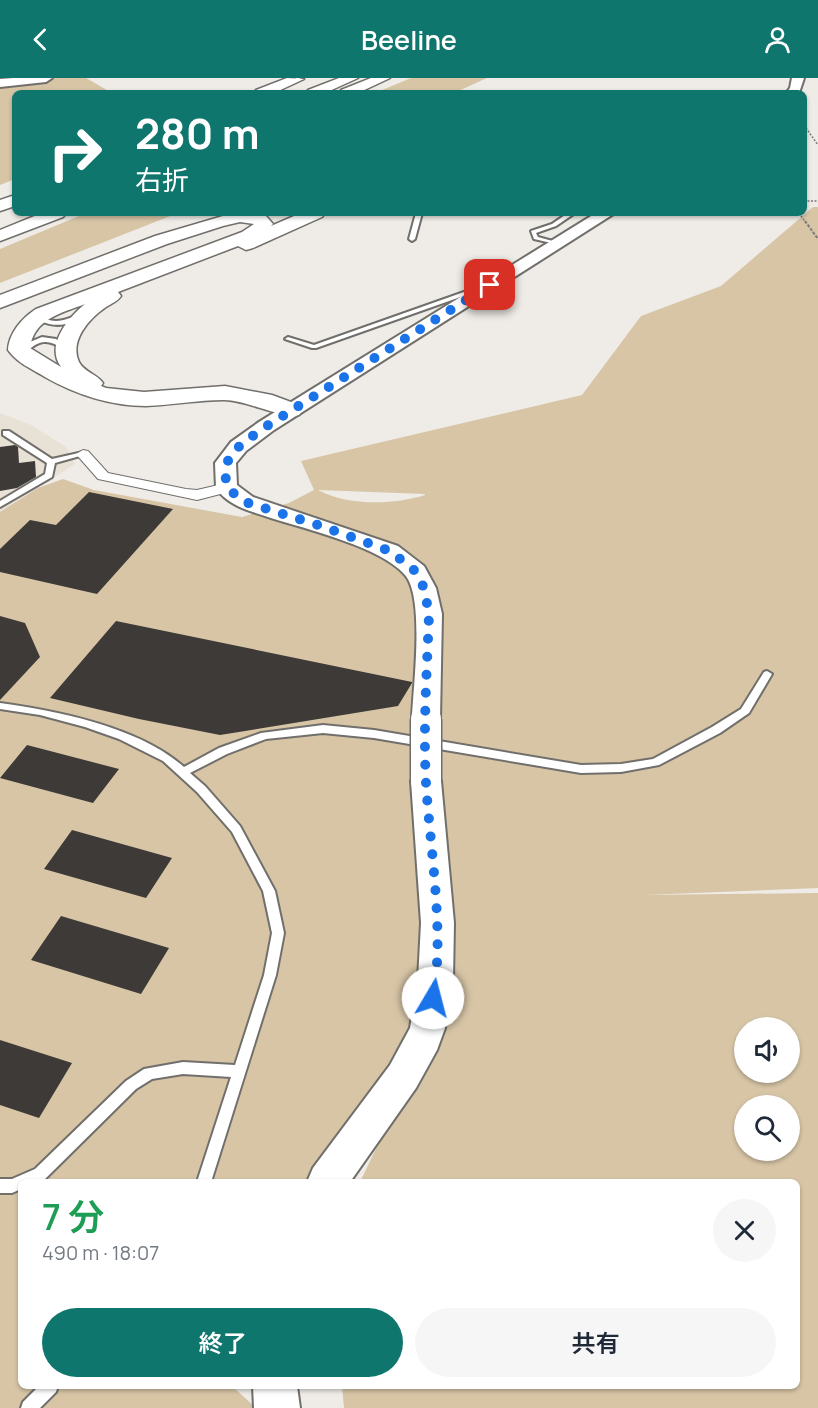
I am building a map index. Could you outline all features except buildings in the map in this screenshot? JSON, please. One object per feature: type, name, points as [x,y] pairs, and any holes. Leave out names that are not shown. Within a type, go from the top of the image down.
[{"type":"highway","points":[[268,90],[298,78]]},
{"type":"highway","points":[[321,90],[351,78]]},
{"type":"highway","points":[[353,90],[383,78]]},
{"type":"highway","points":[[0,236],[50,216]]},
{"type":"highway","points":[[0,302],[221,216]]},
{"type":"highway","points":[[297,406],[226,388],[145,393],[106,388],[87,381],[74,371],[66,359],[65,348],[84,315],[109,297],[267,236],[310,216]]},
{"type":"highway","points":[[161,240],[233,218],[254,218],[264,224],[260,230],[248,236],[43,313],[33,321],[20,340],[19,350],[22,354],[78,386],[102,394],[144,399],[225,393],[297,406]]},
{"type":"street","points":[[0,83],[46,78]]},
{"type":"street","points":[[329,1179],[354,1141],[401,1081],[425,1036],[437,978],[436,927],[426,780],[429,614],[424,588],[415,571],[390,551],[245,502],[227,488],[224,472],[227,459],[259,431],[297,406],[602,216]]},
{"type":"street","points":[[83,454],[102,476],[196,495],[227,488]]},
{"type":"street","points":[[275,1389],[277,1408]]},
{"type":"lane","points":[[412,238],[418,216]]},
{"type":"lane","points":[[558,244],[536,238],[533,232],[554,225],[568,216]]},
{"type":"lane","points":[[288,339],[314,347],[490,285]]},
{"type":"lane","points":[[43,313],[42,320],[50,323],[69,321],[84,315]]},
{"type":"lane","points":[[22,354],[33,342],[42,339],[53,340],[65,348]]},
{"type":"lane","points":[[6,433],[51,462],[83,454]]},
{"type":"lane","points":[[0,505],[49,475],[51,462]]},
{"type":"lane","points":[[183,772],[223,751],[265,736],[323,729],[374,734],[581,769],[621,768],[655,762],[716,730],[745,711],[767,674]]},
{"type":"lane","points":[[0,706],[40,712],[123,736],[167,758],[201,789],[236,829],[269,891],[278,933],[270,975],[205,1179]]},
{"type":"lane","points":[[28,1179],[40,1174],[131,1085],[149,1073],[183,1068],[240,1071]]},
{"type":"lane","points":[[0,1186],[18,1183]]},
{"type":"lane","points":[[29,1408],[47,1389]]},
{"type":"path","points":[[807,130],[818,146]]},
{"type":"path","points":[[801,216],[818,239]]},
{"type":"shaded area","points":[[0,78],[86,78],[107,90],[12,90],[12,180],[0,185]]},
{"type":"shaded area","points":[[411,78],[487,78],[461,90],[382,90]]},
{"type":"shaded area","points":[[813,207],[818,207],[818,888],[644,895],[818,893],[818,1408],[344,1408],[342,1389],[800,1389],[800,1179],[361,1179],[435,1025],[397,1052],[319,1179],[18,1179],[18,1389],[235,1389],[256,1408],[0,1408],[0,512],[38,488],[63,479],[94,490],[242,517],[289,503],[314,490],[301,461],[582,395],[641,316],[721,286],[803,216],[807,216],[807,212]],"holes":[[[318,490],[425,495],[399,501],[371,502],[343,499]]]},
{"type":"shaded area","points":[[79,216],[170,216],[0,283],[0,249]]},
{"type":"shaded area","points":[[0,413],[31,425],[66,447],[75,464],[0,512]]},
{"type":"route","points":[[433,998],[437,978],[436,927],[426,780],[429,614],[424,588],[415,571],[390,551],[245,502],[227,488],[224,472],[227,459],[259,431],[490,285]]}]
